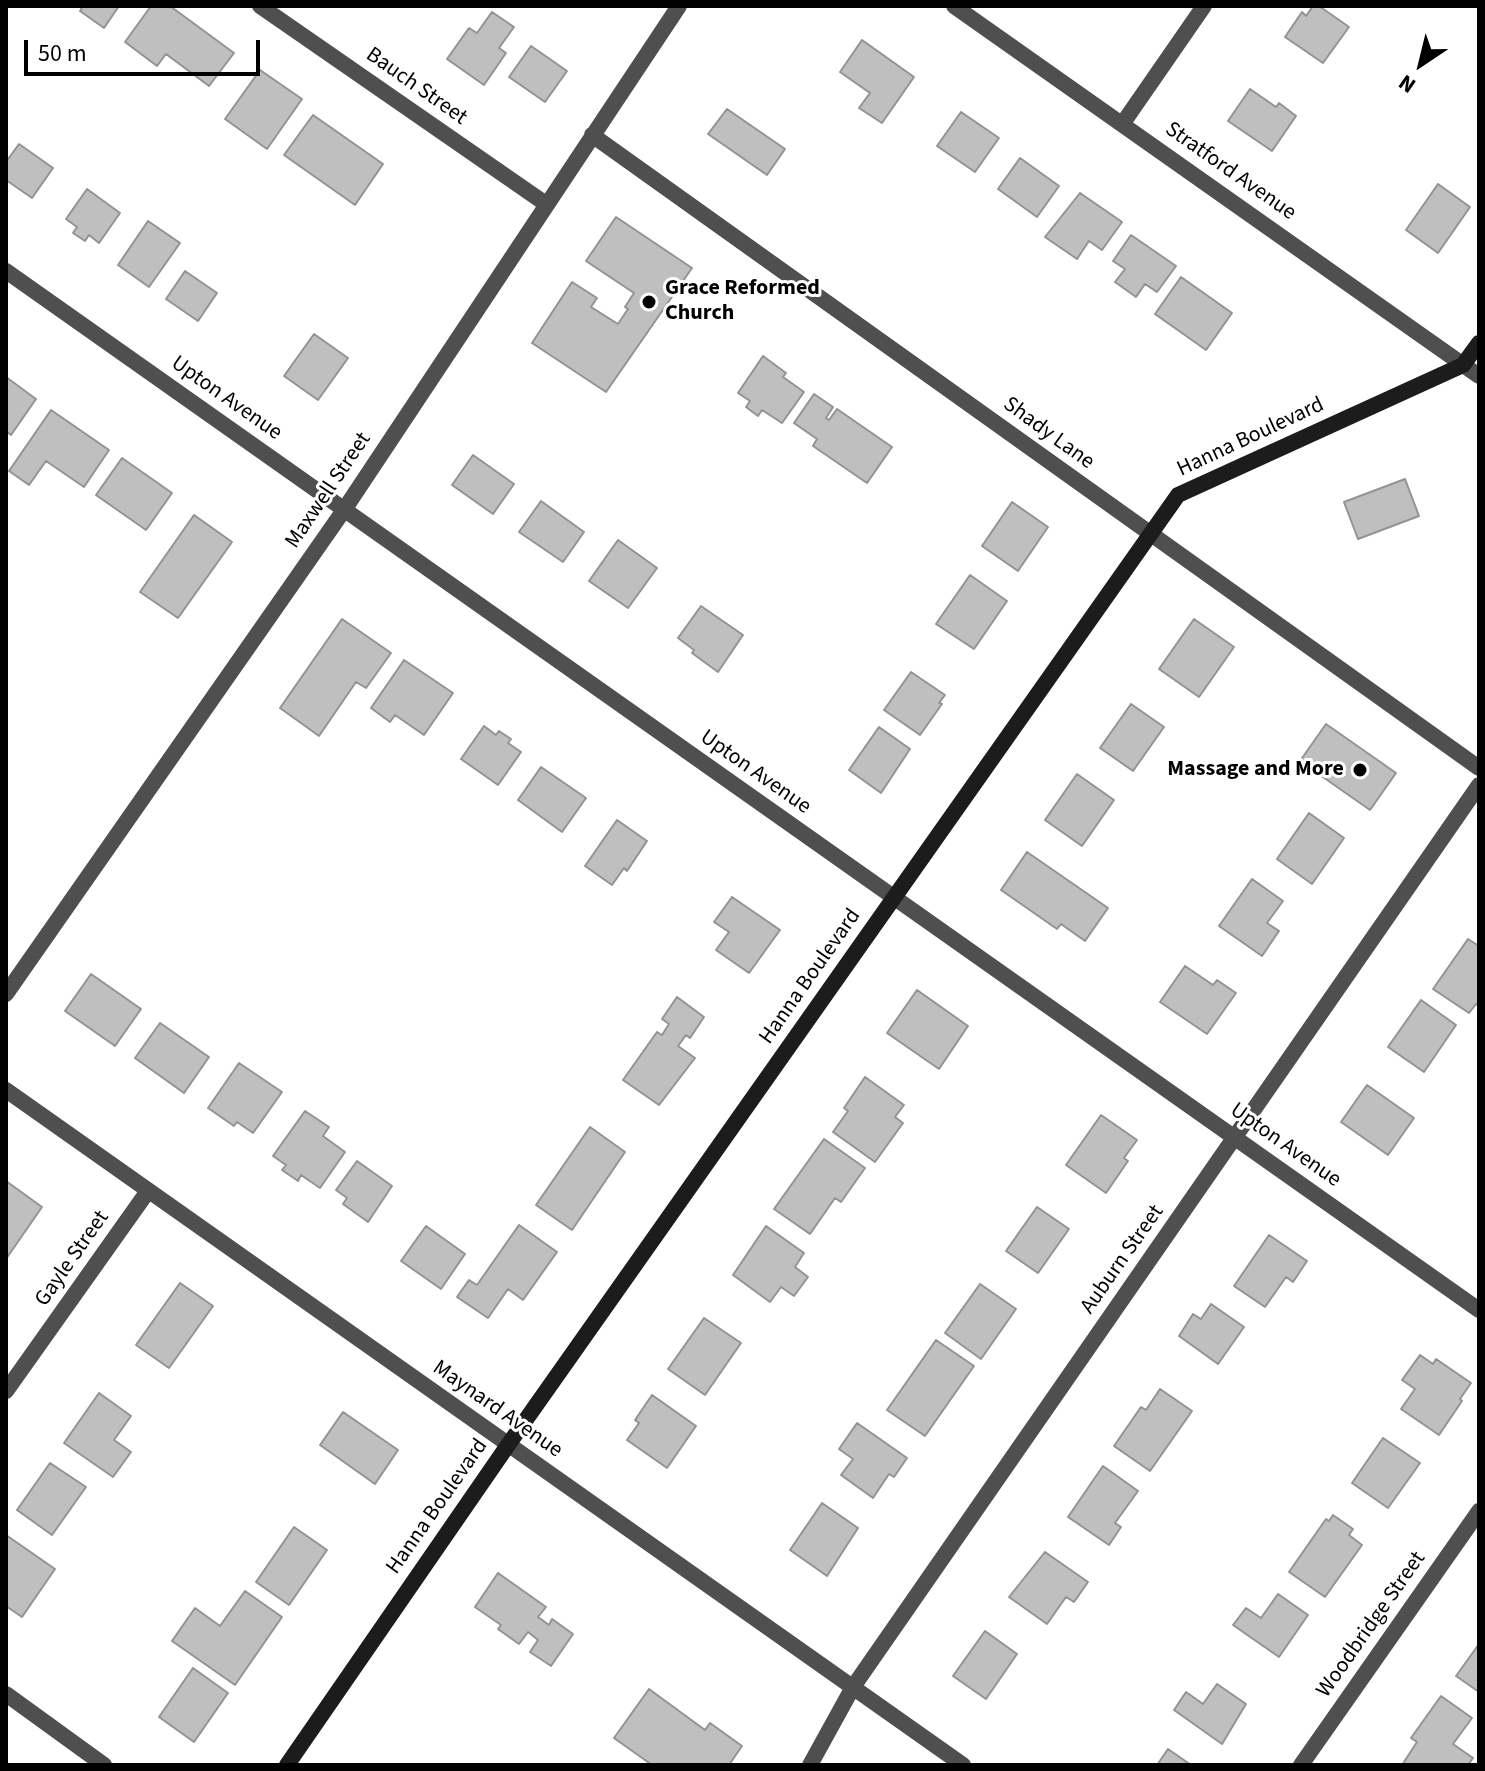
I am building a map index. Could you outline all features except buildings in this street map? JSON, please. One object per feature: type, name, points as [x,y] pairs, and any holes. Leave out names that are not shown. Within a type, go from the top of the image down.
[{"type":"street","name":"Bauch Street","points":[[260,6],[546,204]]},
{"type":"street","name":"Maxwell Street","points":[[6,994],[344,510],[679,6]]},
{"type":"street","name":"Stratford Avenue","points":[[954,6],[1479,376]]},
{"type":"street","points":[[1123,123],[1204,6]]},
{"type":"street","name":"Shady Lane","points":[[592,135],[1479,768]]},
{"type":"street","name":"Upton Avenue","points":[[6,271],[1479,1310]]},
{"type":"street","name":"Hanna Boulevard","points":[[287,1765],[508,1445],[1178,495],[1463,365],[1479,343]]},
{"type":"street","name":"Auburn Street","points":[[810,1765],[853,1687],[1479,785]]},
{"type":"street","name":"Maynard Avenue","points":[[6,1090],[963,1765]]},
{"type":"street","name":"Gayle Street","points":[[6,1391],[148,1191]]},
{"type":"street","name":"Woodbridge Street","points":[[1301,1765],[1479,1511]]},
{"type":"street","points":[[6,1694],[104,1765]]},
{"type":"place","name":"Grace Reformed Church","points":[[649,302]]},
{"type":"place","name":"Massage and More","points":[[1360,770]]}]
